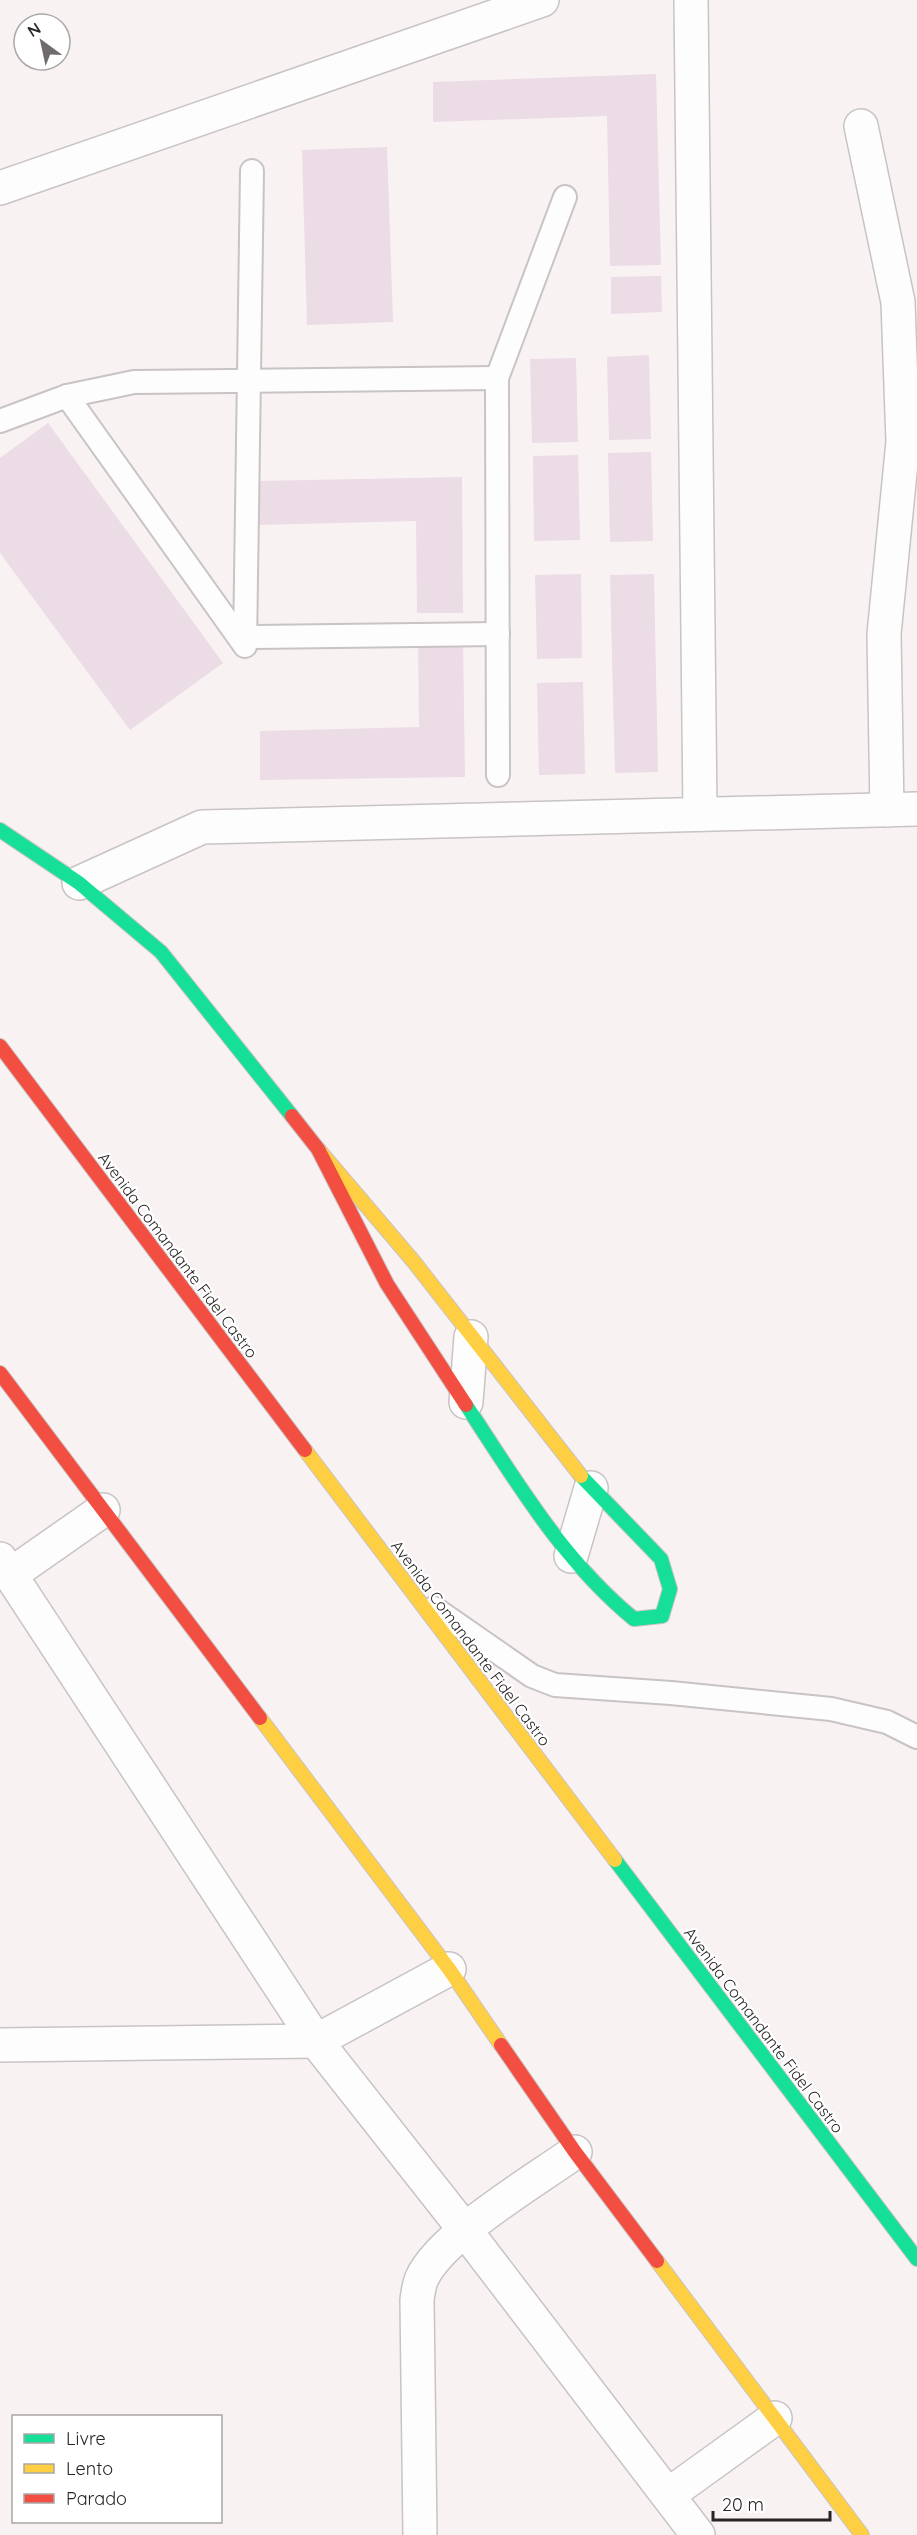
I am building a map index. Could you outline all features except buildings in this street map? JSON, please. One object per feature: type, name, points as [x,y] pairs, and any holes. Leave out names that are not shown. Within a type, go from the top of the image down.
[{"type":"main road","points":[[0,830],[79,883],[161,952],[318,1149],[414,1262],[591,1488],[661,1559],[670,1589],[662,1616],[634,1619],[609,1598],[544,1524],[387,1284],[318,1149]]},
{"type":"main road","name":"Avenida Comandante Fidel Castro","points":[[0,1046],[917,2259]]},
{"type":"main road","points":[[0,1373],[449,1969],[575,2152],[862,2535]]},
{"type":"street","points":[[0,188],[542,0]]},
{"type":"street","points":[[691,0],[700,814]]},
{"type":"street","points":[[79,883],[202,827],[902,810],[884,634],[903,442],[898,302],[861,126]]},
{"type":"street","points":[[466,1402],[471,1337]]},
{"type":"street","points":[[571,1556],[591,1488]]},
{"type":"street","points":[[103,1510],[5,1567],[316,2041],[465,2230],[698,2535]]},
{"type":"street","points":[[0,2045],[316,2041],[449,1969]]},
{"type":"street","points":[[420,2535],[417,2300],[422,2278],[437,2256],[465,2230],[575,2152]]},
{"type":"street","points":[[668,2495],[775,2418]]},
{"type":"lane","points":[[67,396],[245,646],[252,171]]},
{"type":"lane","points":[[498,775],[497,378],[565,196]]},
{"type":"lane","points":[[0,421],[67,396],[134,382],[497,378]]},
{"type":"lane","points":[[246,637],[498,634]]},
{"type":"lane","points":[[411,1592],[532,1676],[555,1685],[671,1693],[831,1709],[887,1722],[917,1737]]},
{"type":"traffic: fast","points":[[0,830],[79,883],[161,952],[292,1116]]},
{"type":"traffic: fast","points":[[466,1405],[522,1491],[585,1572],[634,1619],[662,1616],[670,1589],[661,1559],[581,1476]]},
{"type":"traffic: fast","points":[[615,1860],[917,2259]]},
{"type":"traffic: slow","points":[[318,1149],[414,1262],[581,1476]]},
{"type":"traffic: slow","points":[[305,1450],[615,1860]]},
{"type":"traffic: slow","points":[[260,1718],[449,1969],[501,2045]]},
{"type":"traffic: slow","points":[[657,2261],[862,2535]]},
{"type":"traffic: jam","points":[[0,1046],[305,1450]]},
{"type":"traffic: jam","points":[[292,1116],[318,1149],[387,1284],[466,1405]]},
{"type":"traffic: jam","points":[[0,1373],[260,1718]]},
{"type":"traffic: jam","points":[[501,2045],[575,2152],[657,2261]]}]
